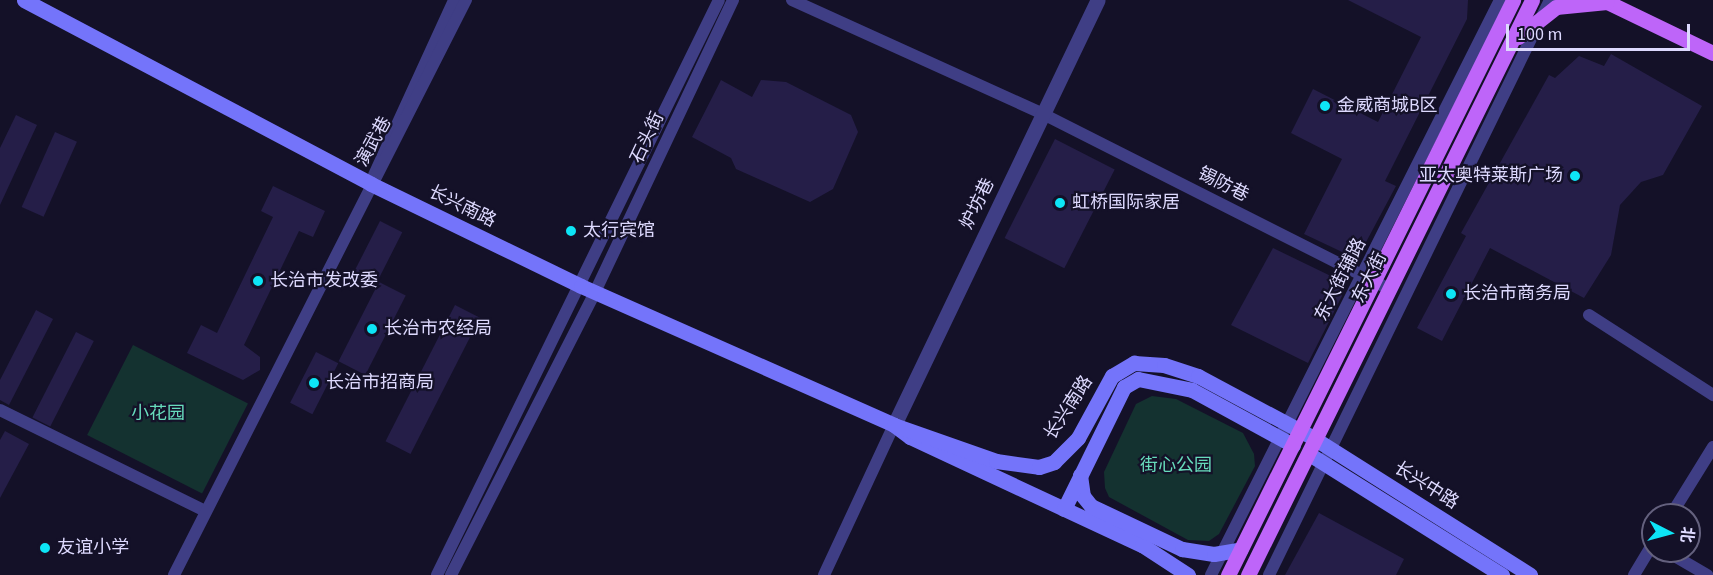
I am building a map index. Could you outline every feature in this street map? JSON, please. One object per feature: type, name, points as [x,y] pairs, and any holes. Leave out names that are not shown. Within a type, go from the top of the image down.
[{"type":"main road","name":"长兴南路","points":[[24,0],[371,184],[588,289],[894,425],[996,461],[1040,467],[1054,462],[1078,438],[1112,376],[1134,363],[1148,363],[1198,376],[1295,435]]},
{"type":"main road","name":"东大街","points":[[1227,575],[1295,435],[1375,282],[1504,19],[1503,0]]},
{"type":"main road","name":"东大街","points":[[1375,282],[1506,51],[1532,0]]},
{"type":"main road","points":[[1506,51],[1542,16],[1582,1],[1605,1],[1713,53]]},
{"type":"main road","name":"长兴南路","points":[[1064,509],[1124,387],[1138,379],[1192,390],[1295,435]]},
{"type":"main road","name":"长兴南路","points":[[894,425],[910,437],[1142,545],[1188,575]]},
{"type":"main road","name":"东大街","points":[[1248,575],[1309,454],[1295,435]]},
{"type":"main road","name":"长兴中路","points":[[1295,435],[1330,449],[1530,575]]},
{"type":"main road","name":"长兴中路","points":[[1309,454],[1502,575]]},
{"type":"main road","points":[[1080,475],[1083,496],[1091,506],[1182,549],[1222,553],[1241,549]]},
{"type":"street","name":"演武巷","points":[[371,184],[454,0]]},
{"type":"street","name":"演武巷","points":[[371,184],[466,0]]},
{"type":"street","name":"石头街","points":[[588,289],[719,0]]},
{"type":"street","name":"石头街","points":[[588,289],[733,0]]},
{"type":"street","name":"锡防巷","points":[[792,0],[1043,114],[1375,282]]},
{"type":"street","name":"炉坊巷","points":[[894,425],[1098,0]]},
{"type":"street","name":"东大街辅路","points":[[1211,575],[1222,553],[1295,435],[1375,282],[1503,0]]},
{"type":"street","points":[[1269,575],[1550,0]]},
{"type":"street","points":[[174,575],[371,184]]},
{"type":"street","points":[[437,575],[588,289]]},
{"type":"street","points":[[451,575],[588,289]]},
{"type":"street","points":[[1589,315],[1713,395]]},
{"type":"street","points":[[0,410],[205,511]]},
{"type":"street","points":[[824,575],[894,425]]},
{"type":"street","points":[[1678,503],[1713,447]]},
{"type":"street","points":[[1686,563],[1707,575]]},
{"type":"green space","name":"小花园","points":[[133,345],[248,404],[202,494],[87,435]]},
{"type":"green space","name":"街心公园","points":[[1152,396],[1176,399],[1243,433],[1254,454],[1255,466],[1219,534],[1209,541],[1188,540],[1109,497],[1105,488],[1104,472],[1136,404]]},
{"type":"building","points":[[1348,0],[1468,0],[1467,19],[1385,181],[1396,186],[1357,259],[1304,234],[1342,159],[1291,133],[1313,89],[1378,122],[1421,37]]},
{"type":"building","name":"亚太奥特莱斯广场","points":[[1611,54],[1702,106],[1663,175],[1641,182],[1620,205],[1611,255],[1584,298],[1490,248],[1442,341],[1417,328],[1466,236],[1461,233],[1549,75],[1555,78],[1579,56],[1604,66]]},
{"type":"building","points":[[721,80],[752,97],[761,80],[786,82],[851,115],[858,132],[833,189],[810,202],[736,169],[731,158],[692,137]]},
{"type":"building","points":[[16,115],[37,125],[0,205],[0,148]]},
{"type":"building","points":[[55,132],[77,142],[44,217],[22,207]]},
{"type":"building","name":"虹桥国际家居","points":[[1055,139],[1115,169],[1064,268],[1005,238]]},
{"type":"building","name":"长治市发改委","points":[[273,186],[325,211],[313,237],[299,231],[244,345],[260,357],[260,370],[243,380],[187,353],[201,325],[217,333],[273,217],[261,211]]},
{"type":"building","points":[[380,221],[402,232],[375,285],[353,274]]},
{"type":"building","points":[[1273,248],[1337,279],[1342,296],[1308,363],[1231,325]]},
{"type":"building","name":"长治市农经局","points":[[379,282],[406,296],[365,375],[339,361]]},
{"type":"building","points":[[455,305],[480,318],[410,454],[386,441]]},
{"type":"building","points":[[36,310],[53,319],[9,405],[0,400],[0,380]]},
{"type":"building","points":[[76,332],[94,341],[50,427],[32,418]]},
{"type":"building","name":"长治市招商局","points":[[316,352],[338,363],[312,414],[290,403]]},
{"type":"building","points":[[5,431],[29,444],[0,498],[0,440]]},
{"type":"building","points":[[1319,513],[1404,559],[1396,575],[1285,575]]},
{"type":"place","name":"金威商城B区","points":[[1325,106]]},
{"type":"place","name":"亚太奥特莱斯广场","points":[[1575,176]]},
{"type":"place","name":"虹桥国际家居","points":[[1060,203]]},
{"type":"place","name":"太行宾馆","points":[[571,231]]},
{"type":"place","name":"长治市发改委","points":[[258,281]]},
{"type":"place","name":"长治市商务局","points":[[1451,294]]},
{"type":"place","name":"长治市农经局","points":[[372,329]]},
{"type":"place","name":"长治市招商局","points":[[314,383]]},
{"type":"place","name":"友谊小学","points":[[45,548]]}]
